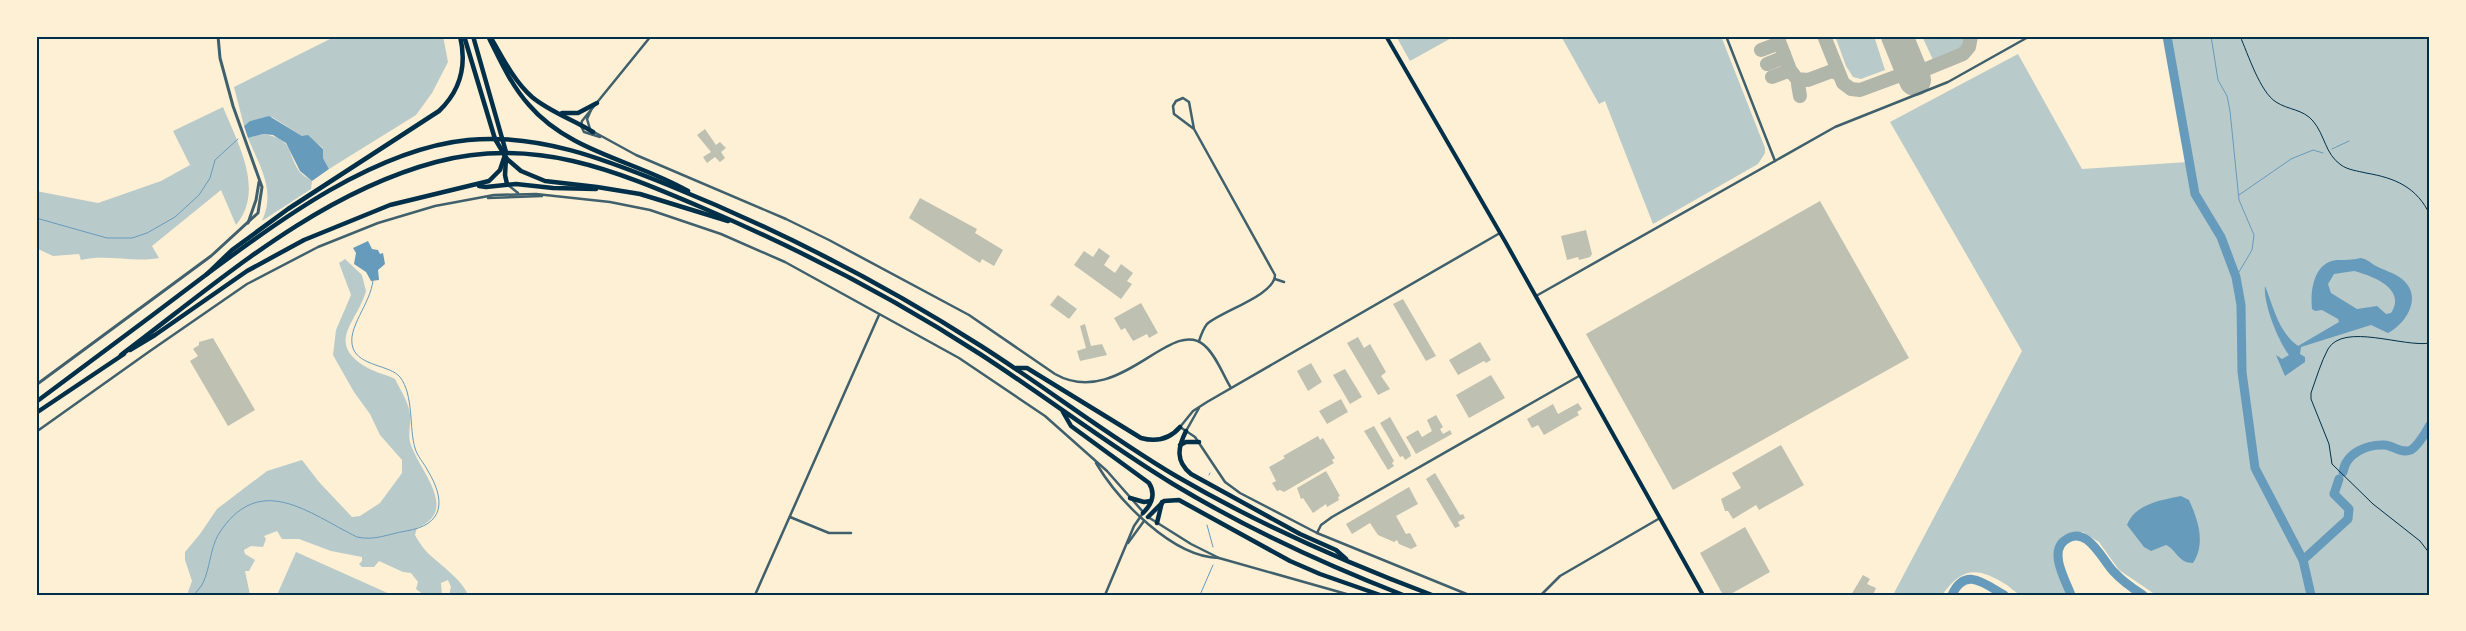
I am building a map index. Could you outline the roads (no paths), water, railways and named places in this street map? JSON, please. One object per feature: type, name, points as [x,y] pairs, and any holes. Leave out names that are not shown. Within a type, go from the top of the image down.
[{"type":"highway","points":[[462,36],[496,142],[521,171],[538,179],[553,183],[615,189],[675,204],[754,230]]},
{"type":"highway","points":[[206,274],[232,250],[288,209],[439,111],[450,98],[460,80],[463,64],[462,36]]},
{"type":"highway","points":[[473,36],[506,155],[505,175],[508,184]]},
{"type":"highway","points":[[489,36],[518,90],[547,123],[575,141],[668,179],[705,200]]},
{"type":"highway","points":[[489,36],[525,90],[538,102],[593,132]]},
{"type":"highway","points":[[556,111],[575,114],[597,103]]},
{"type":"highway","points":[[36,402],[206,274],[288,216],[387,162],[433,146],[482,139],[511,139],[550,145],[591,156],[705,200],[799,243],[858,273],[947,324],[1015,368],[1131,448],[1242,514],[1351,563],[1432,595]]},
{"type":"highway","points":[[36,414],[121,355],[257,253],[332,206],[413,169],[452,158],[491,153],[518,153],[558,157],[606,169],[754,230],[830,267],[906,309],[981,354],[1143,465],[1235,519],[1311,557],[1401,595]]},
{"type":"highway","points":[[121,355],[155,336],[247,271],[304,240],[390,205],[444,191],[479,185],[489,181],[498,174],[506,155]]},
{"type":"highway","points":[[479,185],[486,187],[508,184],[557,188],[615,189]]},
{"type":"highway","points":[[1015,368],[1027,368],[1141,438],[1155,441],[1165,439],[1180,427]]},
{"type":"highway","points":[[1063,411],[1071,426],[1146,480],[1152,489],[1151,501],[1143,513]]},
{"type":"highway","points":[[1186,431],[1180,445],[1179,454],[1181,463],[1191,474],[1300,534],[1336,550],[1351,563]]},
{"type":"highway","points":[[1180,445],[1186,442],[1199,442]]},
{"type":"highway","points":[[1130,498],[1144,502],[1151,501]]},
{"type":"highway","points":[[1148,517],[1162,502],[1171,499],[1179,500],[1290,560],[1320,574],[1380,595]]},
{"type":"highway","points":[[1157,523],[1162,502]]},
{"type":"main road","points":[[1386,36],[1536,296],[1703,595]]},
{"type":"street","points":[[36,385],[210,256],[248,224],[256,200],[259,181],[233,106],[219,53],[218,36]]},
{"type":"street","points":[[651,36],[580,124],[584,132],[809,230],[969,315],[1062,378],[1085,384],[1110,379],[1181,340],[1199,341],[1209,350],[1231,388]]},
{"type":"street","points":[[1726,36],[1775,161]]},
{"type":"street","points":[[1536,296],[1848,121],[1948,82],[2030,36]]},
{"type":"street","points":[[1194,129],[1174,114],[1173,106],[1176,101],[1182,98],[1189,102],[1194,129],[1272,265],[1275,279]]},
{"type":"street","points":[[591,110],[588,121],[593,132],[601,138]]},
{"type":"street","points":[[508,184],[513,190],[522,194]]},
{"type":"street","points":[[486,198],[494,195],[522,194],[624,204],[710,230],[777,258],[958,358],[1045,416],[1111,475],[1143,513],[1192,544],[1219,558],[1350,595]]},
{"type":"street","points":[[36,432],[242,288],[286,262],[337,238],[398,217],[451,203],[486,198],[546,196]]},
{"type":"street","points":[[1468,595],[1317,533],[1232,488],[1220,476],[1199,442],[1180,427],[1188,416],[1231,388],[1500,233]]},
{"type":"street","points":[[1199,341],[1203,329],[1209,322],[1266,290],[1275,279]]},
{"type":"street","points":[[1275,279],[1284,282]]},
{"type":"street","points":[[755,595],[879,315]]},
{"type":"street","points":[[1317,533],[1323,524],[1332,517],[1579,376]]},
{"type":"street","points":[[1186,431],[1200,407]]},
{"type":"street","points":[[1095,461],[1128,507],[1144,522],[1191,550],[1211,558],[1219,558]]},
{"type":"street","points":[[1105,595],[1130,534],[1143,513]]},
{"type":"street","points":[[790,517],[828,533],[851,534]]},
{"type":"street","points":[[1127,545],[1148,517]]},
{"type":"street","points":[[1541,595],[1560,576],[1660,518]]},
{"type":"water","points":[[269,116],[302,136],[308,135],[323,149],[323,158],[329,169],[312,181],[300,171],[286,143],[273,135],[263,134],[248,138],[244,126],[250,121]]},
{"type":"water","points":[[368,241],[372,249],[378,250],[380,254],[383,253],[385,264],[378,270],[379,280],[371,281],[366,272],[354,264],[356,253],[353,248]]},
{"type":"water","points":[[2361,258],[2396,275],[2408,286],[2412,301],[2406,316],[2395,329],[2388,333],[2371,325],[2301,347],[2300,354],[2305,357],[2305,362],[2285,376],[2276,355],[2282,359],[2289,355],[2280,341],[2272,322],[2266,302],[2265,286],[2281,326],[2298,346],[2339,322],[2338,319],[2322,310],[2315,311],[2312,309],[2313,286],[2318,271],[2329,262]],"holes":[[[2354,271],[2378,280],[2391,290],[2395,297],[2395,305],[2391,313],[2386,314],[2377,306],[2357,309],[2331,293],[2328,284],[2334,274]]]},
{"type":"water","points":[[2181,496],[2189,500],[2198,523],[2199,548],[2193,563],[2181,559],[2166,545],[2151,551],[2144,547],[2127,525],[2136,512],[2142,508],[2157,501]]},
{"type":"waterway","points":[[2167,36],[2195,194],[2221,237],[2236,277],[2241,305],[2242,372],[2255,468],[2303,560],[2311,595]]},
{"type":"waterway","points":[[2211,36],[2218,80],[2227,96],[2230,111],[2239,200],[2254,235],[2252,250],[2236,277]]},
{"type":"waterway","points":[[36,218],[107,238],[132,238],[147,233],[175,217],[199,195],[210,178],[215,160],[238,139]]},
{"type":"waterway","points":[[2332,149],[2349,141]]},
{"type":"waterway","points":[[2239,195],[2291,159],[2313,150],[2323,153]]},
{"type":"waterway","points":[[194,595],[205,577],[218,535],[234,515],[250,505],[267,501],[284,503],[320,517],[357,537],[364,538],[382,537],[419,528],[428,523],[438,510],[438,492],[415,448],[409,402],[404,384],[395,373],[361,358],[353,348],[353,332],[368,298],[373,280]]},
{"type":"waterway","points":[[2343,472],[2345,465],[2353,455],[2371,446],[2385,445],[2401,450],[2411,450],[2419,442],[2430,425]]},
{"type":"waterway","points":[[2303,560],[2348,519],[2349,509],[2334,494],[2339,479]]},
{"type":"waterway","points":[[1207,525],[1213,547]]},
{"type":"waterway","points":[[2071,595],[2060,567],[2058,553],[2064,541],[2079,536],[2092,544],[2120,578],[2143,595]]},
{"type":"waterway","points":[[1200,595],[1213,565]]},
{"type":"waterway","points":[[1952,595],[1957,586],[1969,579],[1983,583],[2004,595]]}]
